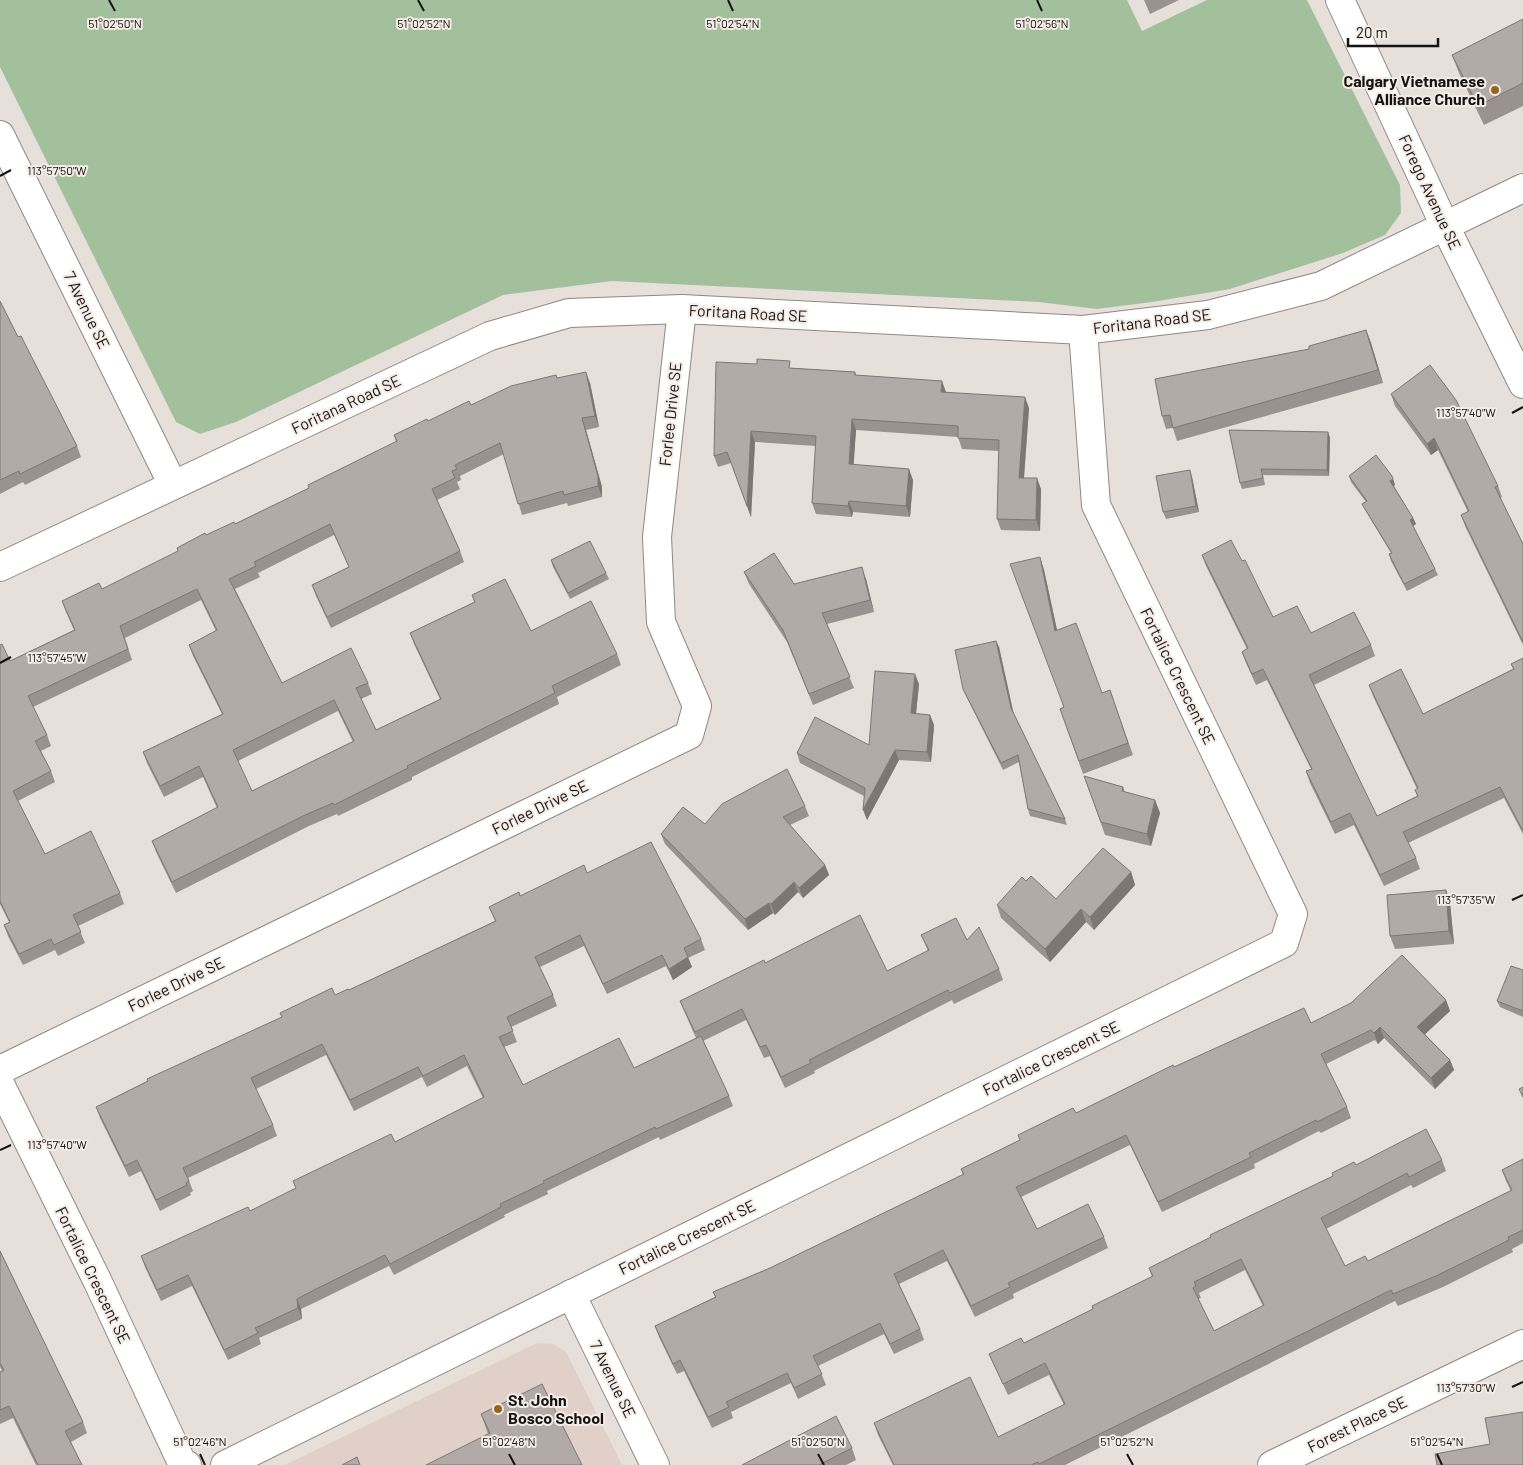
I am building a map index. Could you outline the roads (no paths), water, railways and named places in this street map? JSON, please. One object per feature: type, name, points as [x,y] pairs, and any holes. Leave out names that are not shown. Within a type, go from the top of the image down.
[{"type":"street","name":"Forego Avenue SE","points":[[1340,0],[1445,226],[1523,384]]},
{"type":"street","name":"7 Avenue SE","points":[[0,135],[174,485]]},
{"type":"street","name":"Foritana Road SE","points":[[0,567],[490,336],[569,313],[682,309],[1082,330],[1208,315],[1321,286],[1523,188]]},
{"type":"street","name":"Forlee Drive SE","points":[[0,1070],[689,735],[697,706],[660,622],[657,537],[682,309]]},
{"type":"street","name":"Fortalice Crescent SE","points":[[225,1465],[1284,943],[1294,914],[1096,504],[1082,330]]},
{"type":"street","name":"Fortalice Crescent SE","points":[[0,1084],[97,1280],[182,1463],[187,1465]]},
{"type":"street","name":"7 Avenue SE","points":[[571,1294],[655,1465]]},
{"type":"street","name":"Forest Place SE","points":[[1272,1465],[1523,1344]]},
{"type":"place","name":"Calgary Vietnamese Alliance Church","points":[[1495,90]]},
{"type":"place","name":"St. John Bosco School","points":[[498,1409]]}]
